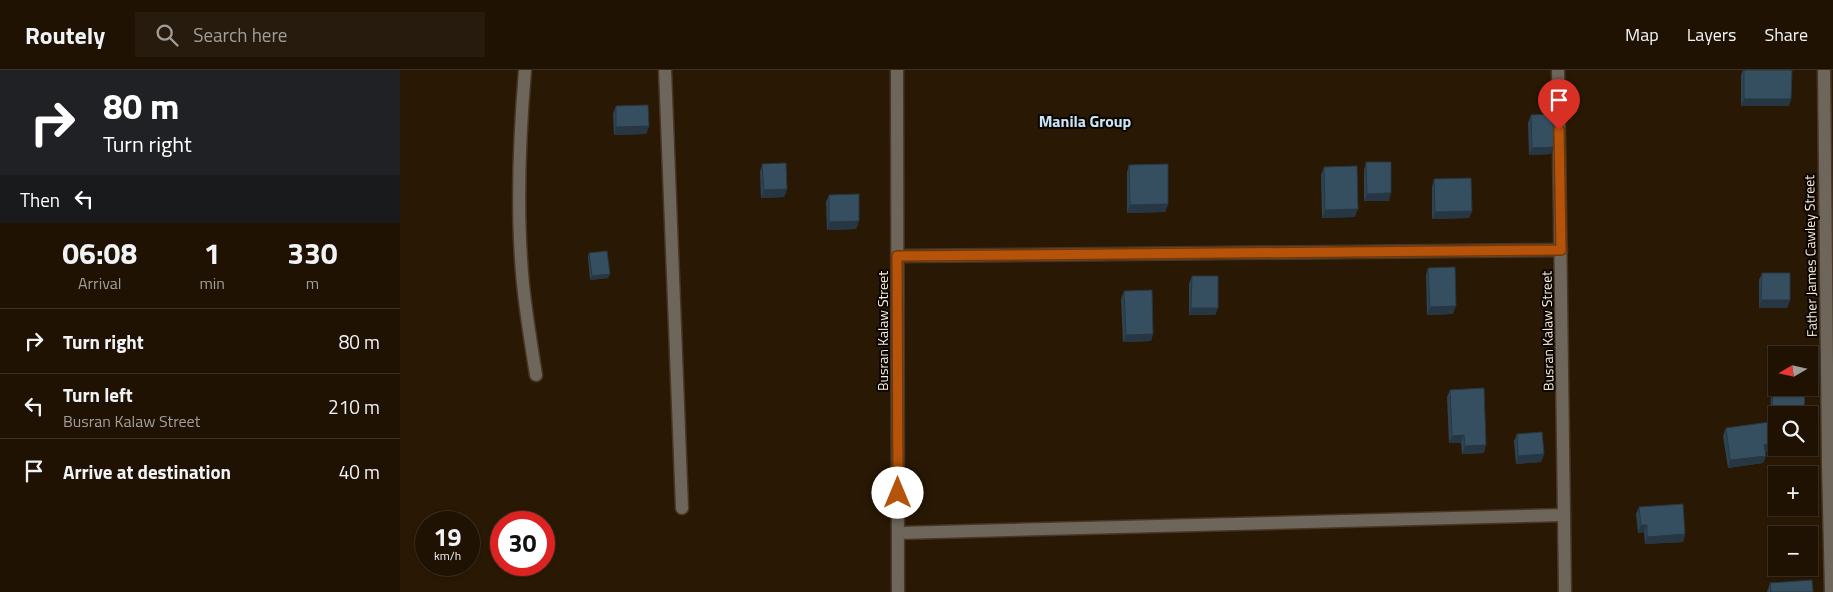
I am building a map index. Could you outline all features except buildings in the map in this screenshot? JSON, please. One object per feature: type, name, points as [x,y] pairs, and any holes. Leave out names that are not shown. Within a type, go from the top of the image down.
[{"type":"street","points":[[525,70],[520,132],[520,225],[527,317],[536,375]]},
{"type":"street","points":[[664,70],[682,508]]},
{"type":"street","name":"Busran Kalaw Street","points":[[897,70],[898,592]]},
{"type":"street","name":"Busran Kalaw Street","points":[[1558,70],[1565,592]]},
{"type":"street","name":"Father James Cawley Street","points":[[1824,70],[1831,592]]},
{"type":"street","points":[[897,256],[1561,250]]},
{"type":"street","points":[[899,533],[1564,515]]},
{"type":"district","name":"Manila Group","points":[[1085,121]]},
{"type":"route","points":[[898,493],[897,256],[1561,250],[1559,130]]}]
